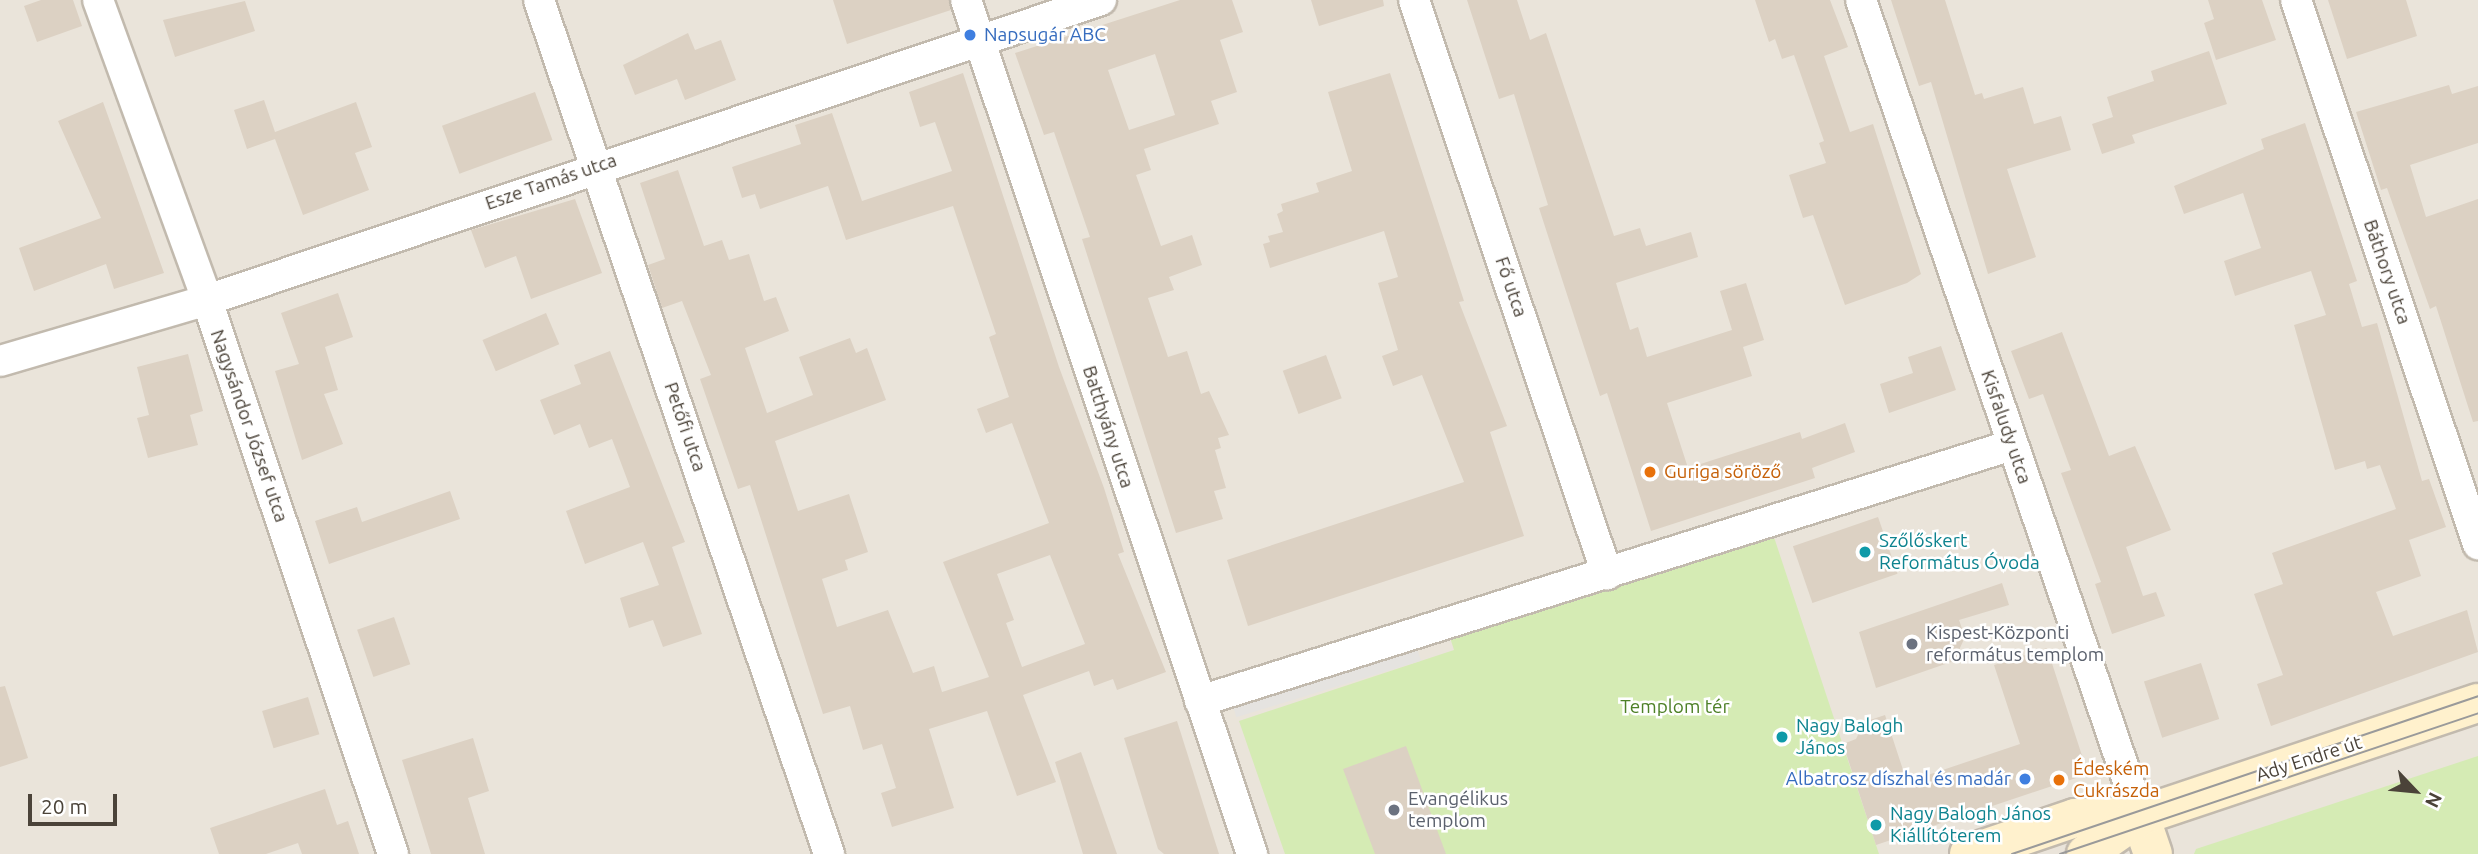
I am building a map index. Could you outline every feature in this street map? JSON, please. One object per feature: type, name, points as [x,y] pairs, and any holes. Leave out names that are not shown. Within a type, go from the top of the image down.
[{"type":"street","name":"Nagysándor József utca","points":[[98,0],[206,300],[393,854]]},
{"type":"street","name":"Petőfi utca","points":[[539,0],[598,166],[829,854]]},
{"type":"street","name":"Batthyány utca","points":[[966,0],[1252,854]]},
{"type":"street","name":"Esze Tamás utca","points":[[0,360],[206,300],[598,166],[1101,0]]},
{"type":"street","name":"Fő utca","points":[[1414,0],[1607,574]]},
{"type":"street","name":"Kisfaludy utca","points":[[1861,0],[2153,854]]},
{"type":"street","name":"Báthory utca","points":[[2296,0],[2478,544]]},
{"type":"street","points":[[1200,701],[2012,445]]},
{"type":"street","name":"Ady Endre út","points":[[2086,854],[2140,816],[2478,703]]},
{"type":"street","name":"Ady Endre út","points":[[1969,854],[2075,818],[2140,816]]},
{"type":"shaded area","points":[[0,0],[2478,0],[2478,854],[0,854]]},
{"type":"shaded area","points":[[1413,635],[1421,661],[1236,717],[1228,691]]},
{"type":"green space","name":"Templom tér","points":[[1769,522],[1879,854],[1285,854],[1239,721],[1454,650],[1446,625]]},
{"type":"green space","points":[[2478,756],[2478,854],[2194,854],[2196,849]]},
{"type":"building","points":[[41,0],[73,0],[82,26],[37,42],[24,6]]},
{"type":"building","points":[[833,0],[949,0],[951,10],[847,44]]},
{"type":"building","points":[[1180,0],[1232,0],[1243,32],[1220,40],[1237,92],[1211,101],[1219,124],[1144,149],[1151,170],[1136,175],[1161,246],[1192,235],[1202,265],[1169,277],[1174,290],[1148,298],[1168,357],[1187,351],[1201,394],[1209,391],[1229,435],[1218,438],[1221,448],[1215,450],[1226,488],[1214,491],[1223,519],[1176,533],[1082,239],[1090,237],[1054,132],[1044,135],[1015,53]],"holes":[[[1155,54],[1175,115],[1129,130],[1108,70]]]},
{"type":"building","points":[[1311,0],[1383,0],[1384,6],[1319,26]]},
{"type":"building","points":[[1467,0],[1517,0],[1530,40],[1546,33],[1614,236],[1640,228],[1646,246],[1691,232],[1698,257],[1616,283],[1630,330],[1638,327],[1647,357],[1732,330],[1720,291],[1746,283],[1764,340],[1743,347],[1752,376],[1667,403],[1688,468],[1800,432],[1802,439],[1845,423],[1855,452],[1812,468],[1815,478],[1651,531],[1607,393],[1600,396],[1539,208],[1548,205],[1514,94],[1499,99]]},
{"type":"building","points":[[1755,0],[1830,0],[1848,47],[1824,56],[1850,132],[1873,124],[1921,274],[1907,283],[1845,305],[1813,215],[1803,218],[1789,175],[1826,163],[1819,143],[1824,141],[1794,55],[1782,59],[1775,39],[1769,42]]},
{"type":"building","points":[[1891,0],[1945,0],[1975,95],[1982,93],[1984,99],[2023,87],[2034,124],[2061,116],[2071,150],[2007,169],[2036,257],[1988,274],[1931,82],[1919,86]]},
{"type":"building","points":[[2208,0],[2262,0],[2276,40],[2216,60],[2204,23],[2214,19]]},
{"type":"building","points":[[2328,0],[2406,0],[2417,36],[2347,59]]},
{"type":"building","points":[[245,1],[255,31],[175,57],[163,20]]},
{"type":"building","points":[[688,33],[695,50],[721,40],[736,80],[685,100],[677,79],[635,95],[623,65]]},
{"type":"building","points":[[2209,51],[2227,104],[2132,135],[2135,143],[2102,154],[2092,124],[2113,117],[2107,97],[2154,81],[2151,71]]},
{"type":"building","points":[[963,73],[1059,367],[1104,488],[1124,552],[1118,554],[1166,672],[1117,690],[1113,679],[1094,686],[1089,671],[1023,695],[1056,782],[1017,796],[987,711],[929,729],[954,808],[892,827],[881,793],[896,788],[882,744],[863,750],[850,706],[823,714],[750,485],[738,489],[700,379],[711,375],[682,301],[662,308],[648,265],[665,259],[640,183],[678,170],[704,246],[722,240],[729,260],[749,254],[764,301],[776,297],[789,331],[745,348],[767,413],[813,395],[799,357],[850,338],[856,353],[867,348],[886,400],[775,441],[798,511],[849,494],[868,552],[845,560],[848,570],[822,579],[837,627],[888,610],[913,673],[934,666],[942,692],[989,677],[943,562],[1049,523],[1012,423],[986,433],[977,409],[1009,397],[989,337],[996,334],[953,206],[846,240],[828,186],[760,209],[755,194],[742,198],[732,167],[801,144],[795,125],[832,113],[862,201],[952,171],[935,122],[920,127],[909,92]],"holes":[[[1050,555],[1085,644],[1022,667],[1006,623],[1014,620],[997,574]]]},
{"type":"building","points":[[1390,73],[1464,301],[1459,302],[1507,426],[1490,432],[1524,536],[1248,626],[1227,560],[1464,482],[1422,375],[1393,386],[1382,356],[1398,350],[1378,283],[1398,277],[1384,231],[1270,268],[1263,244],[1270,242],[1268,236],[1283,232],[1277,214],[1283,211],[1281,204],[1319,192],[1316,183],[1352,171],[1328,92]]},
{"type":"building","points":[[2449,85],[2452,94],[2478,86],[2478,143],[2410,165],[2426,217],[2478,199],[2478,421],[2473,422],[2436,306],[2430,309],[2387,188],[2381,190],[2356,112]]},
{"type":"building","points":[[535,92],[552,140],[459,174],[442,126]]},
{"type":"building","points":[[264,100],[275,132],[356,102],[372,147],[355,153],[369,190],[303,215],[275,139],[247,149],[234,110]]},
{"type":"building","points":[[103,102],[164,273],[114,289],[106,264],[34,291],[19,248],[101,218],[58,121]]},
{"type":"building","points":[[2305,123],[2357,281],[2349,284],[2362,327],[2377,323],[2422,481],[2429,479],[2446,527],[2409,540],[2421,576],[2376,592],[2393,636],[2467,610],[2478,652],[2271,726],[2257,684],[2283,675],[2254,594],[2283,584],[2272,553],[2396,509],[2380,465],[2367,469],[2365,461],[2335,470],[2294,325],[2326,315],[2311,271],[2235,296],[2224,261],[2261,248],[2243,193],[2184,214],[2174,186],[2264,149],[2261,139]]},
{"type":"building","points":[[575,199],[602,273],[531,299],[516,256],[485,268],[471,230]]},
{"type":"building","points":[[338,293],[353,337],[325,347],[338,390],[324,394],[343,444],[302,460],[275,371],[299,364],[281,313]]},
{"type":"building","points":[[546,313],[559,344],[496,371],[482,340]]},
{"type":"building","points":[[2062,332],[2109,456],[2135,446],[2171,530],[2126,547],[2143,596],[2156,592],[2165,616],[2112,634],[2095,584],[2101,582],[2061,473],[2071,470],[2043,394],[2029,399],[2011,351]]},
{"type":"building","points":[[1941,346],[1956,390],[1889,413],[1880,384],[1913,373],[1908,357]]},
{"type":"building","points":[[610,351],[685,542],[672,547],[702,634],[663,647],[653,620],[629,628],[620,598],[659,585],[643,542],[585,564],[566,511],[630,487],[612,439],[589,448],[580,424],[554,435],[540,400],[581,384],[574,365]]},
{"type":"building","points":[[188,354],[203,411],[190,415],[198,445],[148,458],[137,418],[149,415],[137,367]]},
{"type":"building","points":[[1326,355],[1342,398],[1299,414],[1283,371]]},
{"type":"building","points":[[450,491],[460,519],[329,564],[315,521],[357,507],[362,522]]},
{"type":"building","name":"Szőlőskert Református Óvoda","points":[[1878,517],[1898,574],[1812,603],[1793,546]]},
{"type":"building","name":"Kispest-Központi református templom","points":[[2002,583],[2009,605],[1959,620],[1965,637],[1954,661],[1876,688],[1859,632]]},
{"type":"building","points":[[394,617],[410,664],[373,677],[357,630]]},
{"type":"building","points":[[2047,648],[2088,774],[1876,845],[1843,744],[1856,739],[1864,722],[1885,715],[1907,782],[2020,744],[1994,665]]},
{"type":"building","points":[[2201,663],[2219,719],[2162,738],[2144,682]]},
{"type":"building","points":[[5,686],[28,758],[0,767],[0,687]]},
{"type":"building","points":[[308,697],[319,734],[273,748],[262,711]]},
{"type":"building","points":[[1177,721],[1219,854],[1164,854],[1158,849],[1124,738]]},
{"type":"building","points":[[473,738],[489,791],[468,798],[485,854],[431,854],[402,760]]},
{"type":"building","name":"Evangélikus templom","points":[[1406,746],[1446,854],[1375,854],[1343,769]]},
{"type":"building","points":[[1081,752],[1117,854],[1083,854],[1055,762]]},
{"type":"building","points":[[325,789],[337,825],[348,821],[359,854],[302,854],[298,843],[266,854],[219,854],[210,828]]},
{"type":"tram line","points":[[2012,854],[2478,696]]},
{"type":"tram line","points":[[2060,854],[2478,713]]},
{"type":"place","name":"Napsugár ABC","points":[[970,35]]},
{"type":"place","name":"Guriga söröző","points":[[1650,472]]},
{"type":"place","name":"Szőlőskert Református Óvoda","points":[[1865,552]]},
{"type":"place","name":"Kispest-Központi református templom","points":[[1912,644]]},
{"type":"place","name":"Nagy Balogh János","points":[[1782,737]]},
{"type":"place","name":"Albatrosz díszhal és madár","points":[[2025,779]]},
{"type":"place","name":"Édeském Cukrászda","points":[[2059,780]]},
{"type":"place","name":"Evangélikus templom","points":[[1394,810]]},
{"type":"place","name":"Nagy Balogh János Kiállítóterem","points":[[1876,825]]}]
